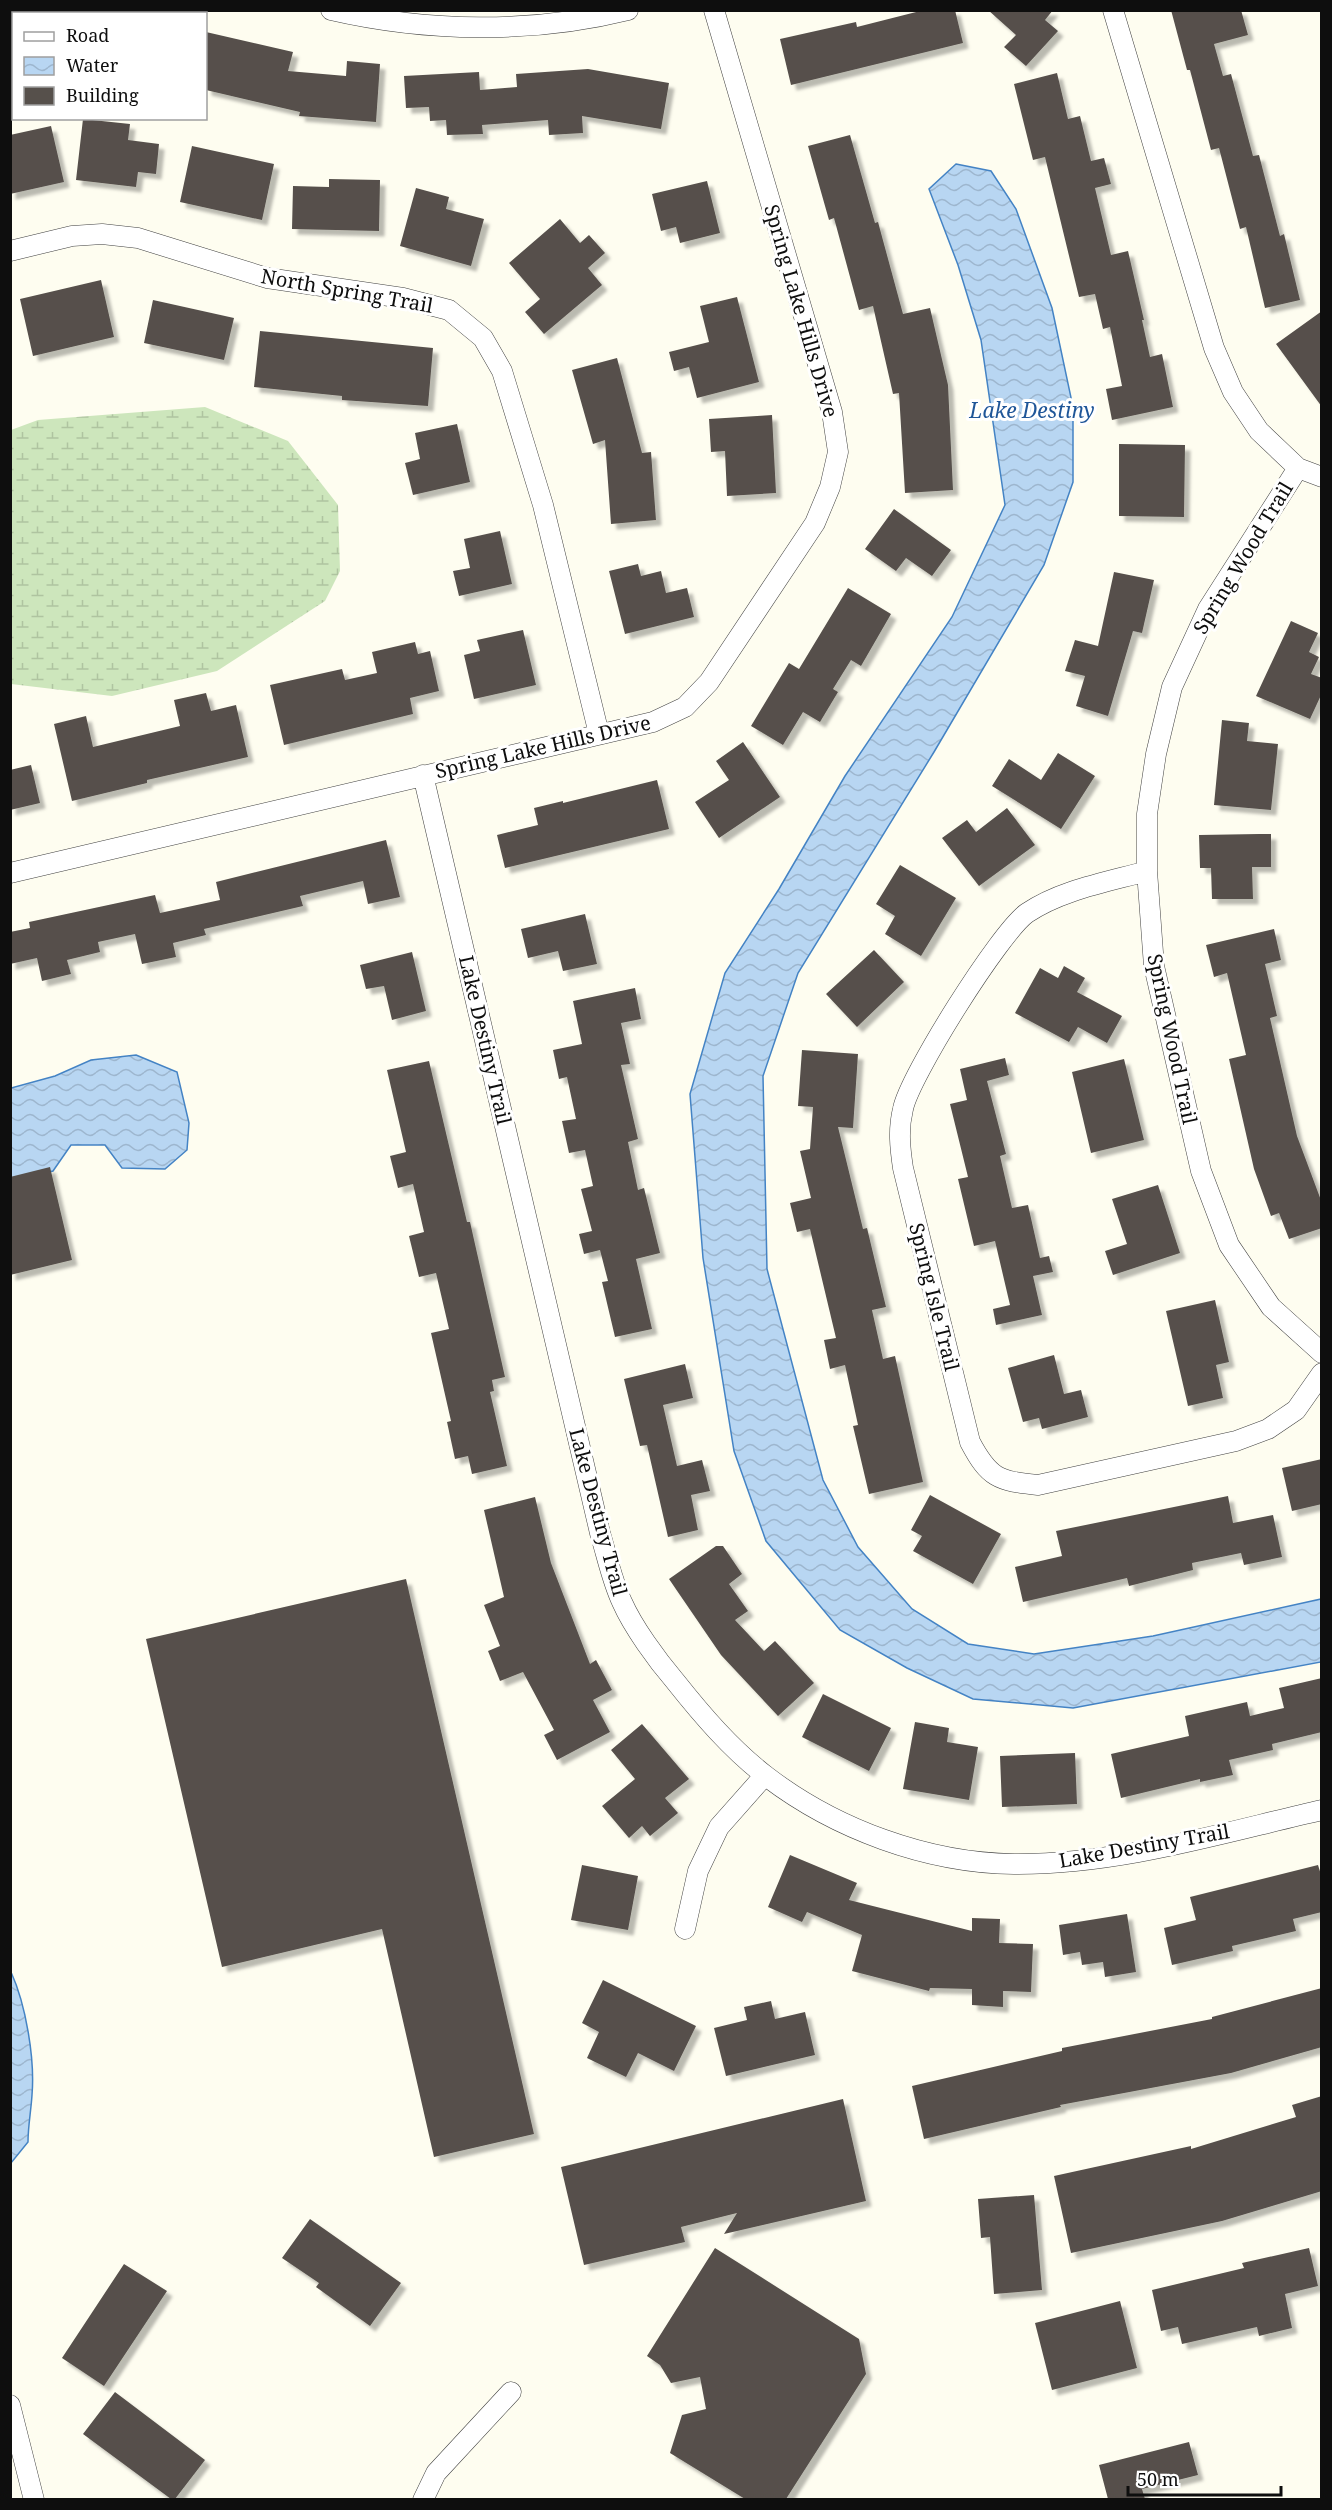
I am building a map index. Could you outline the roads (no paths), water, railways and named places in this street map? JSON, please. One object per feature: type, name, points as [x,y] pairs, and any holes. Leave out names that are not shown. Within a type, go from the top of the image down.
[{"type":"street","points":[[331,10],[354,16],[436,26],[525,26],[600,17],[628,10]]},
{"type":"street","name":"Spring Lake Hills Drive","points":[[10,873],[653,722],[685,707],[709,682],[814,523],[830,487],[838,452],[832,412],[714,10]]},
{"type":"street","points":[[1113,10],[1214,348],[1233,392],[1259,431],[1298,468],[1322,477]]},
{"type":"street","name":"North Spring Trail","points":[[10,251],[72,236],[102,234],[138,238],[267,278],[403,298],[449,310],[483,338],[502,372],[543,505],[599,734]]},
{"type":"street","name":"Spring Wood Trail","points":[[1298,468],[1208,609],[1172,687],[1156,754],[1148,804],[1147,871],[1154,966],[1201,1171],[1229,1245],[1271,1307],[1322,1353]]},
{"type":"street","name":"Lake Destiny Trail","points":[[423,776],[600,1533],[622,1603],[659,1661],[708,1723],[765,1776],[821,1813],[882,1838],[953,1859],[1013,1864],[1080,1861],[1133,1852],[1322,1810]]},
{"type":"street","name":"Spring Isle Trail","points":[[1147,871],[1064,894],[1026,914],[1001,941],[918,1069],[903,1107],[899,1142],[903,1168],[970,1442],[983,1467],[1008,1482],[1038,1485],[1236,1441],[1268,1429],[1296,1410],[1322,1372]]},
{"type":"street","points":[[685,1929],[698,1871],[719,1827],[765,1776]]},
{"type":"street","points":[[423,2499],[436,2473],[511,2392]]},
{"type":"street","points":[[10,2405],[34,2499]]},
{"type":"water","name":"Lake Destiny","points":[[956,164],[991,171],[1016,209],[1052,308],[1073,407],[1073,482],[1044,565],[934,752],[798,973],[763,1076],[767,1269],[823,1480],[858,1547],[912,1609],[968,1644],[1034,1654],[1153,1636],[1321,1599],[1321,1662],[1073,1708],[973,1699],[907,1668],[840,1630],[766,1541],[734,1451],[703,1258],[690,1094],[725,973],[779,889],[845,776],[952,617],[1005,505],[981,340],[958,265],[929,189]]},
{"type":"water","points":[[136,1055],[177,1072],[189,1123],[187,1150],[165,1169],[122,1168],[105,1145],[71,1145],[53,1171],[11,1181],[11,1088],[55,1076],[91,1060]]},
{"type":"water","points":[[11,1972],[25,2016],[31,2049],[33,2081],[28,2142],[11,2163]]}]
